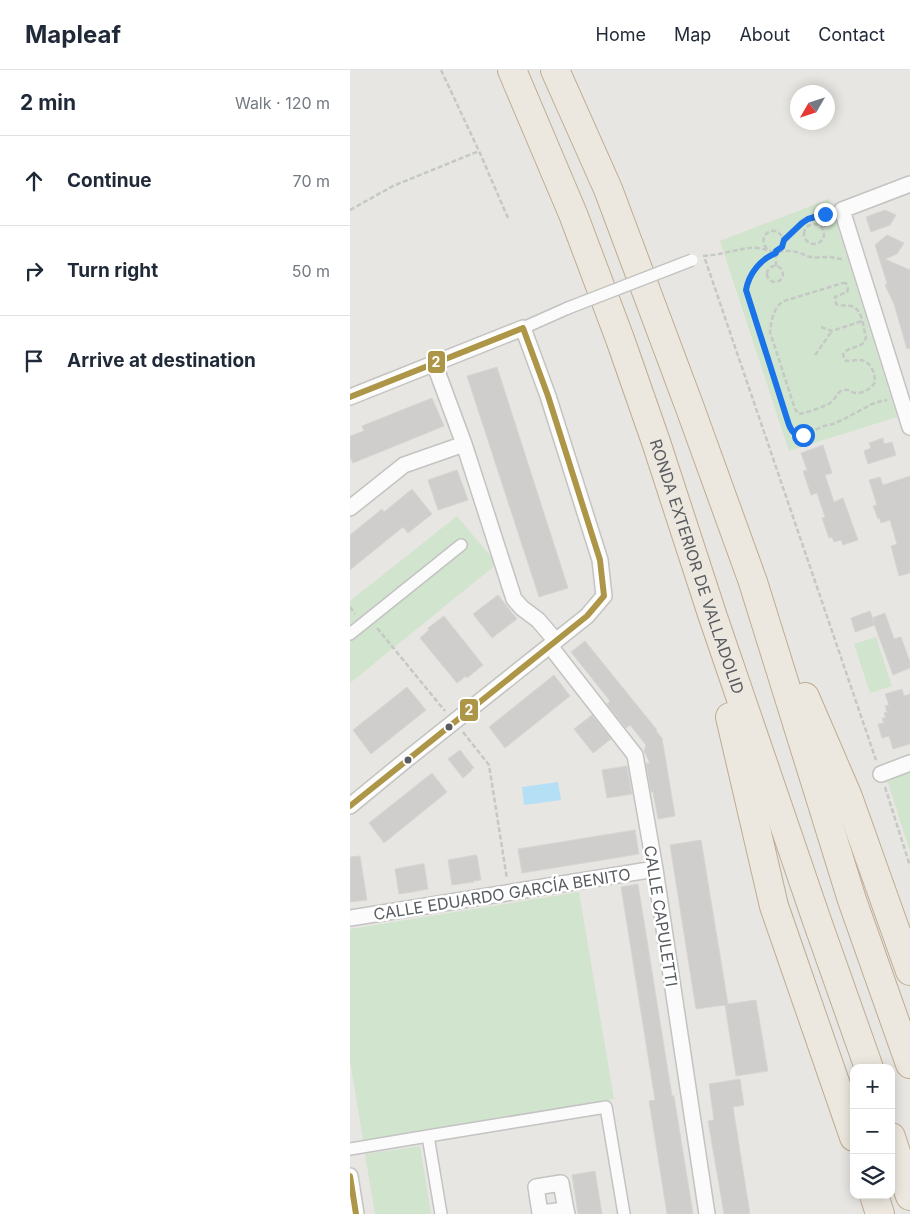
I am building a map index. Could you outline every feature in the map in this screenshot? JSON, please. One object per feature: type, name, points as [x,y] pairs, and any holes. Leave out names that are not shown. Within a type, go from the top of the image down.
[{"type":"highway","name":"RONDA EXTERIOR DE VALLADOLID","points":[[512,70],[573,214],[620,339],[713,617],[868,1064]]},
{"type":"highway","points":[[555,70],[608,189],[753,582],[852,900],[910,1064]]},
{"type":"highway","points":[[753,582],[776,626],[848,797],[910,971]]},
{"type":"highway","points":[[713,617],[716,655],[774,906],[850,1125]]},
{"type":"highway","points":[[895,1149],[910,1196]]},
{"type":"highway","points":[[875,1199],[880,1214]]},
{"type":"street","points":[[910,184],[842,210],[856,256],[869,319],[905,394],[910,427]]},
{"type":"street","points":[[350,397],[568,308],[692,260]]},
{"type":"street","points":[[350,806],[587,616],[604,596],[600,560],[548,396],[522,328]]},
{"type":"street","name":"CALLE CAPULETTI","points":[[434,363],[464,444],[514,599],[522,608],[538,620],[553,644],[635,755],[655,869],[707,1214]]},
{"type":"street","points":[[350,508],[404,465],[464,444]]},
{"type":"street","points":[[350,634],[461,545]]},
{"type":"street","points":[[881,774],[910,764]]},
{"type":"street","name":"CALLE EDUARDO GARCÍA BENITO","points":[[350,918],[655,869]]},
{"type":"street","points":[[350,1148],[606,1107],[624,1214]]},
{"type":"street","points":[[428,1136],[441,1214]]},
{"type":"street","points":[[350,1176],[356,1214]]},
{"type":"path","points":[[440,70],[479,151],[508,218]]},
{"type":"path","points":[[350,210],[393,186],[479,151]]},
{"type":"path","points":[[842,210],[808,219],[794,230],[784,240],[782,247],[763,260],[753,271],[746,290],[789,425],[794,434],[798,436],[803,435],[844,419],[872,404],[905,394]]},
{"type":"path","points":[[808,219],[810,224]]},
{"type":"path","points":[[810,224],[818,225],[823,230],[822,240],[816,244],[809,243],[804,236],[804,229],[810,224]]},
{"type":"path","points":[[767,249],[763,239],[768,232],[778,232],[784,240]]},
{"type":"path","points":[[856,256],[848,260],[830,257],[813,258],[790,251],[776,252],[755,248],[744,248],[703,256],[881,774],[910,866]]},
{"type":"path","points":[[776,252],[776,266]]},
{"type":"path","points":[[776,266],[781,269],[782,275],[780,280],[770,280],[767,273],[769,268],[776,266]]},
{"type":"path","points":[[846,283],[848,289],[846,292],[835,297],[836,304],[839,306],[855,307],[860,314],[869,319],[865,341],[861,346],[853,347],[843,354],[846,361],[862,360],[871,367],[875,378],[873,385],[866,390],[856,393],[847,389],[842,390],[829,403],[800,414],[797,412],[794,409],[770,332],[773,317],[780,302],[846,283]]},
{"type":"path","points":[[820,327],[832,331],[869,319]]},
{"type":"path","points":[[815,356],[832,331]]},
{"type":"path","points":[[369,619],[489,765],[509,892]]},
{"type":"green space","points":[[829,199],[897,417],[789,451],[720,241]]},
{"type":"green space","points":[[457,516],[497,564],[350,683],[350,601]]},
{"type":"green space","points":[[876,637],[892,686],[870,693],[854,644]]},
{"type":"green space","points":[[910,772],[910,851],[887,780]]},
{"type":"green space","points":[[579,892],[614,1099],[363,1140],[350,1061],[350,929]]},
{"type":"green space","points":[[420,1146],[431,1214],[375,1214],[365,1154]]},
{"type":"water","points":[[558,782],[561,800],[524,805],[522,787]]},
{"type":"building","points":[[885,210],[896,215],[890,225],[871,232],[866,217]]},
{"type":"building","points":[[887,235],[904,243],[897,254],[885,259],[910,270],[910,348],[907,349],[894,304],[885,285],[887,283],[875,245]]},
{"type":"building","points":[[497,367],[568,588],[539,597],[467,376]]},
{"type":"building","points":[[432,398],[444,426],[353,463],[350,457],[350,436],[364,431],[362,426]]},
{"type":"building","points":[[883,438],[884,444],[892,442],[896,455],[868,464],[864,451],[871,448],[869,443]]},
{"type":"building","points":[[823,445],[832,473],[825,475],[834,502],[843,498],[858,540],[843,545],[841,540],[834,542],[832,537],[829,538],[822,518],[825,517],[817,493],[811,495],[803,471],[807,470],[801,453]]},
{"type":"building","points":[[457,470],[468,500],[438,510],[428,480]]},
{"type":"building","points":[[910,476],[910,573],[899,576],[891,546],[897,544],[890,520],[881,523],[880,518],[878,519],[873,506],[877,505],[869,480],[880,477],[883,485]]},
{"type":"building","points":[[412,489],[432,514],[408,533],[403,527],[350,570],[350,535],[382,509],[384,512]]},
{"type":"building","points":[[498,595],[517,619],[492,638],[473,614]]},
{"type":"building","points":[[870,611],[875,625],[855,632],[851,618]]},
{"type":"building","points":[[885,613],[894,639],[901,637],[910,662],[910,668],[893,675],[872,618]]},
{"type":"building","points":[[444,616],[483,665],[467,678],[466,676],[457,683],[420,638],[429,630],[428,628]]},
{"type":"building","points":[[585,641],[662,738],[675,816],[658,819],[646,763],[650,763],[644,751],[646,745],[630,725],[626,728],[607,704],[610,701],[571,652]]},
{"type":"building","points":[[554,675],[570,696],[505,748],[489,727]]},
{"type":"building","points":[[407,687],[426,710],[371,754],[353,730]]},
{"type":"building","points":[[902,689],[904,696],[910,694],[910,744],[893,749],[889,736],[882,738],[878,724],[884,723],[882,718],[886,718],[884,713],[887,712],[885,706],[889,705],[885,694]]},
{"type":"building","points":[[592,715],[611,739],[593,753],[574,729]]},
{"type":"building","points":[[460,750],[474,768],[463,778],[448,759]]},
{"type":"building","points":[[627,766],[632,794],[607,798],[602,770]]},
{"type":"building","points":[[432,773],[447,792],[384,843],[369,823]]},
{"type":"building","points":[[635,830],[639,854],[522,873],[518,849]]},
{"type":"building","points":[[701,840],[728,1004],[756,1000],[768,1071],[736,1076],[725,1005],[696,1009],[670,845]]},
{"type":"building","points":[[360,856],[367,900],[350,902],[350,857]]},
{"type":"building","points":[[477,856],[481,880],[452,885],[448,860]]},
{"type":"building","points":[[424,864],[428,889],[399,894],[395,869]]},
{"type":"building","points":[[638,884],[693,1214],[667,1214],[649,1101],[655,1100],[621,887]]},
{"type":"building","points":[[740,1079],[744,1105],[733,1107],[750,1214],[724,1214],[708,1121],[714,1120],[709,1084]]},
{"type":"building","points":[[595,1171],[602,1214],[578,1214],[572,1175]]},
{"type":"transit line","name":"2","points":[[350,397],[523,328]]},
{"type":"transit line","name":"2","points":[[350,806],[587,616],[604,596],[600,560],[548,396],[523,328]]},
{"type":"transit line","name":"2","points":[[350,1176],[356,1214]]},
{"type":"route","points":[[803,435],[798,436],[791,431],[747,295],[746,286],[753,271],[763,260],[776,253],[782,247],[784,240],[794,230],[808,219],[825,214]]}]
